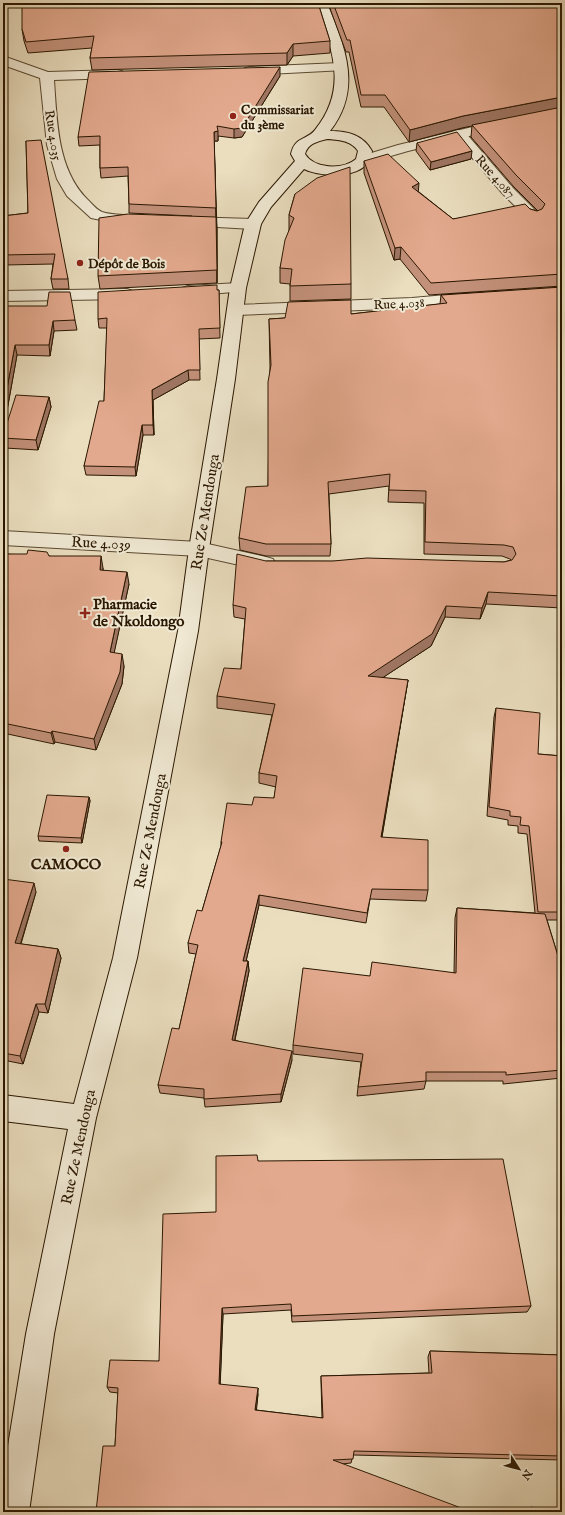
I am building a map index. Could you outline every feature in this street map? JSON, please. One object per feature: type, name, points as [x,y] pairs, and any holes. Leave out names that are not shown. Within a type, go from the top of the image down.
[{"type":"main road","points":[[317,137],[335,114],[342,90],[336,41],[321,3]]},
{"type":"main road","points":[[3,60],[15,66],[47,76],[132,74]]},
{"type":"main road","points":[[233,72],[340,67]]},
{"type":"main road","name":"Rue 4.035","points":[[47,76],[52,138],[60,170],[78,200],[95,214],[114,219],[151,220]]},
{"type":"main road","points":[[363,154],[403,148],[512,122]]},
{"type":"main road","name":"Rue 4.087","points":[[460,134],[508,190],[534,217]]},
{"type":"main road","points":[[326,135],[344,136],[352,139],[363,154],[357,166],[334,172],[316,169],[302,162],[298,152],[299,148],[310,139],[326,135]]},
{"type":"main road","name":"Rue Ze Mendouga","points":[[12,1512],[40,1334],[83,1118],[125,958],[155,810],[188,631],[238,288],[253,224],[264,205],[302,162]]},
{"type":"main road","points":[[173,221],[253,224]]},
{"type":"main road","points":[[175,292],[238,288]]},
{"type":"main road","points":[[3,296],[143,293]]},
{"type":"main road","name":"Rue 4.038","points":[[236,310],[487,297]]},
{"type":"main road","name":"Rue 4.039","points":[[3,538],[199,549],[266,564],[281,564]]},
{"type":"main road","points":[[3,1108],[83,1118]]},
{"type":"building","points":[[22,3],[198,3],[200,7],[270,3],[318,3],[330,41],[293,44],[287,53],[90,58],[94,36],[26,42],[22,29]]},
{"type":"building","points":[[333,3],[562,3],[562,97],[463,116],[410,130],[385,95],[361,95],[350,40],[347,40]]},
{"type":"building","points":[[280,67],[242,128],[234,129],[217,126],[218,131],[214,132],[216,208],[129,204],[128,167],[100,168],[100,136],[78,137],[89,72]]},
{"type":"building","points":[[562,107],[562,274],[431,283],[401,247],[395,248],[364,161],[388,154],[419,183],[412,187],[453,219],[525,204],[530,209],[537,211],[542,209],[545,204],[516,175],[472,125]]},
{"type":"building","points":[[457,132],[472,151],[431,162],[417,143]]},
{"type":"building","points":[[41,140],[68,279],[51,279],[55,254],[3,255],[3,216],[28,213],[26,141]]},
{"type":"building","points":[[350,167],[351,284],[290,286],[292,269],[280,268],[285,240],[294,218],[289,215],[295,194],[317,178]]},
{"type":"building","points":[[128,214],[216,217],[217,270],[98,276],[99,218]]},
{"type":"building","points":[[217,285],[217,290],[219,290],[220,328],[199,329],[200,370],[188,370],[152,390],[153,425],[142,425],[135,467],[84,466],[99,401],[104,401],[107,318],[98,319],[98,292]]},
{"type":"building","points":[[562,287],[562,596],[488,592],[482,608],[446,606],[432,634],[368,676],[408,680],[381,837],[428,840],[428,890],[372,889],[367,913],[259,895],[243,961],[248,961],[232,1040],[292,1051],[281,1094],[204,1099],[204,1089],[158,1085],[172,1028],[179,1029],[198,945],[188,943],[197,910],[202,911],[222,842],[227,803],[252,805],[254,797],[274,798],[277,776],[259,773],[275,704],[217,696],[224,668],[241,669],[246,608],[233,605],[237,554],[266,561],[333,561],[367,558],[504,562],[512,560],[516,554],[513,547],[504,545],[425,542],[426,491],[389,490],[390,474],[328,482],[331,544],[266,544],[239,538],[246,487],[268,486],[268,382],[271,365],[269,319],[285,318],[288,302],[351,300],[351,314],[447,303],[441,295]]},
{"type":"building","points":[[49,292],[70,292],[75,320],[53,321],[49,345],[15,345],[3,410],[3,306],[47,306]]},
{"type":"building","points":[[16,395],[49,397],[36,440],[3,438]]},
{"type":"building","points":[[28,550],[47,552],[49,556],[101,556],[100,570],[127,572],[110,652],[122,654],[120,672],[94,739],[52,731],[51,733],[3,723],[3,554],[27,554]]},
{"type":"building","points":[[496,708],[540,713],[538,754],[562,756],[562,912],[538,912],[529,826],[520,825],[521,817],[510,816],[510,811],[489,807]]},
{"type":"building","points":[[47,795],[89,797],[81,838],[38,836]]},
{"type":"building","points":[[3,879],[34,883],[15,943],[58,949],[45,1004],[36,1004],[20,1056],[3,1053]]},
{"type":"building","points":[[457,908],[545,914],[562,969],[562,1070],[506,1075],[506,1072],[426,1072],[426,1081],[358,1087],[363,1054],[293,1045],[303,968],[370,976],[372,962],[456,973]]},
{"type":"building","points":[[257,1155],[258,1161],[503,1159],[531,1306],[292,1316],[291,1304],[222,1308],[219,1384],[258,1388],[255,1410],[323,1418],[321,1376],[432,1373],[430,1351],[562,1355],[562,1456],[354,1451],[353,1459],[333,1460],[472,1512],[96,1512],[103,1446],[115,1446],[118,1388],[107,1387],[110,1360],[159,1361],[163,1214],[216,1212],[216,1156]]},
{"type":"building","points":[[531,1507],[544,1512],[530,1512]]},
{"type":"place","name":"Commissariat du 3ème","points":[[233,116]]},
{"type":"place","name":"Dépôt de Bois","points":[[80,263]]},
{"type":"place","name":"Pharmacie de Nkoldongo","points":[[85,613]]},
{"type":"place","name":"CAMOCO","points":[[66,849]]}]
